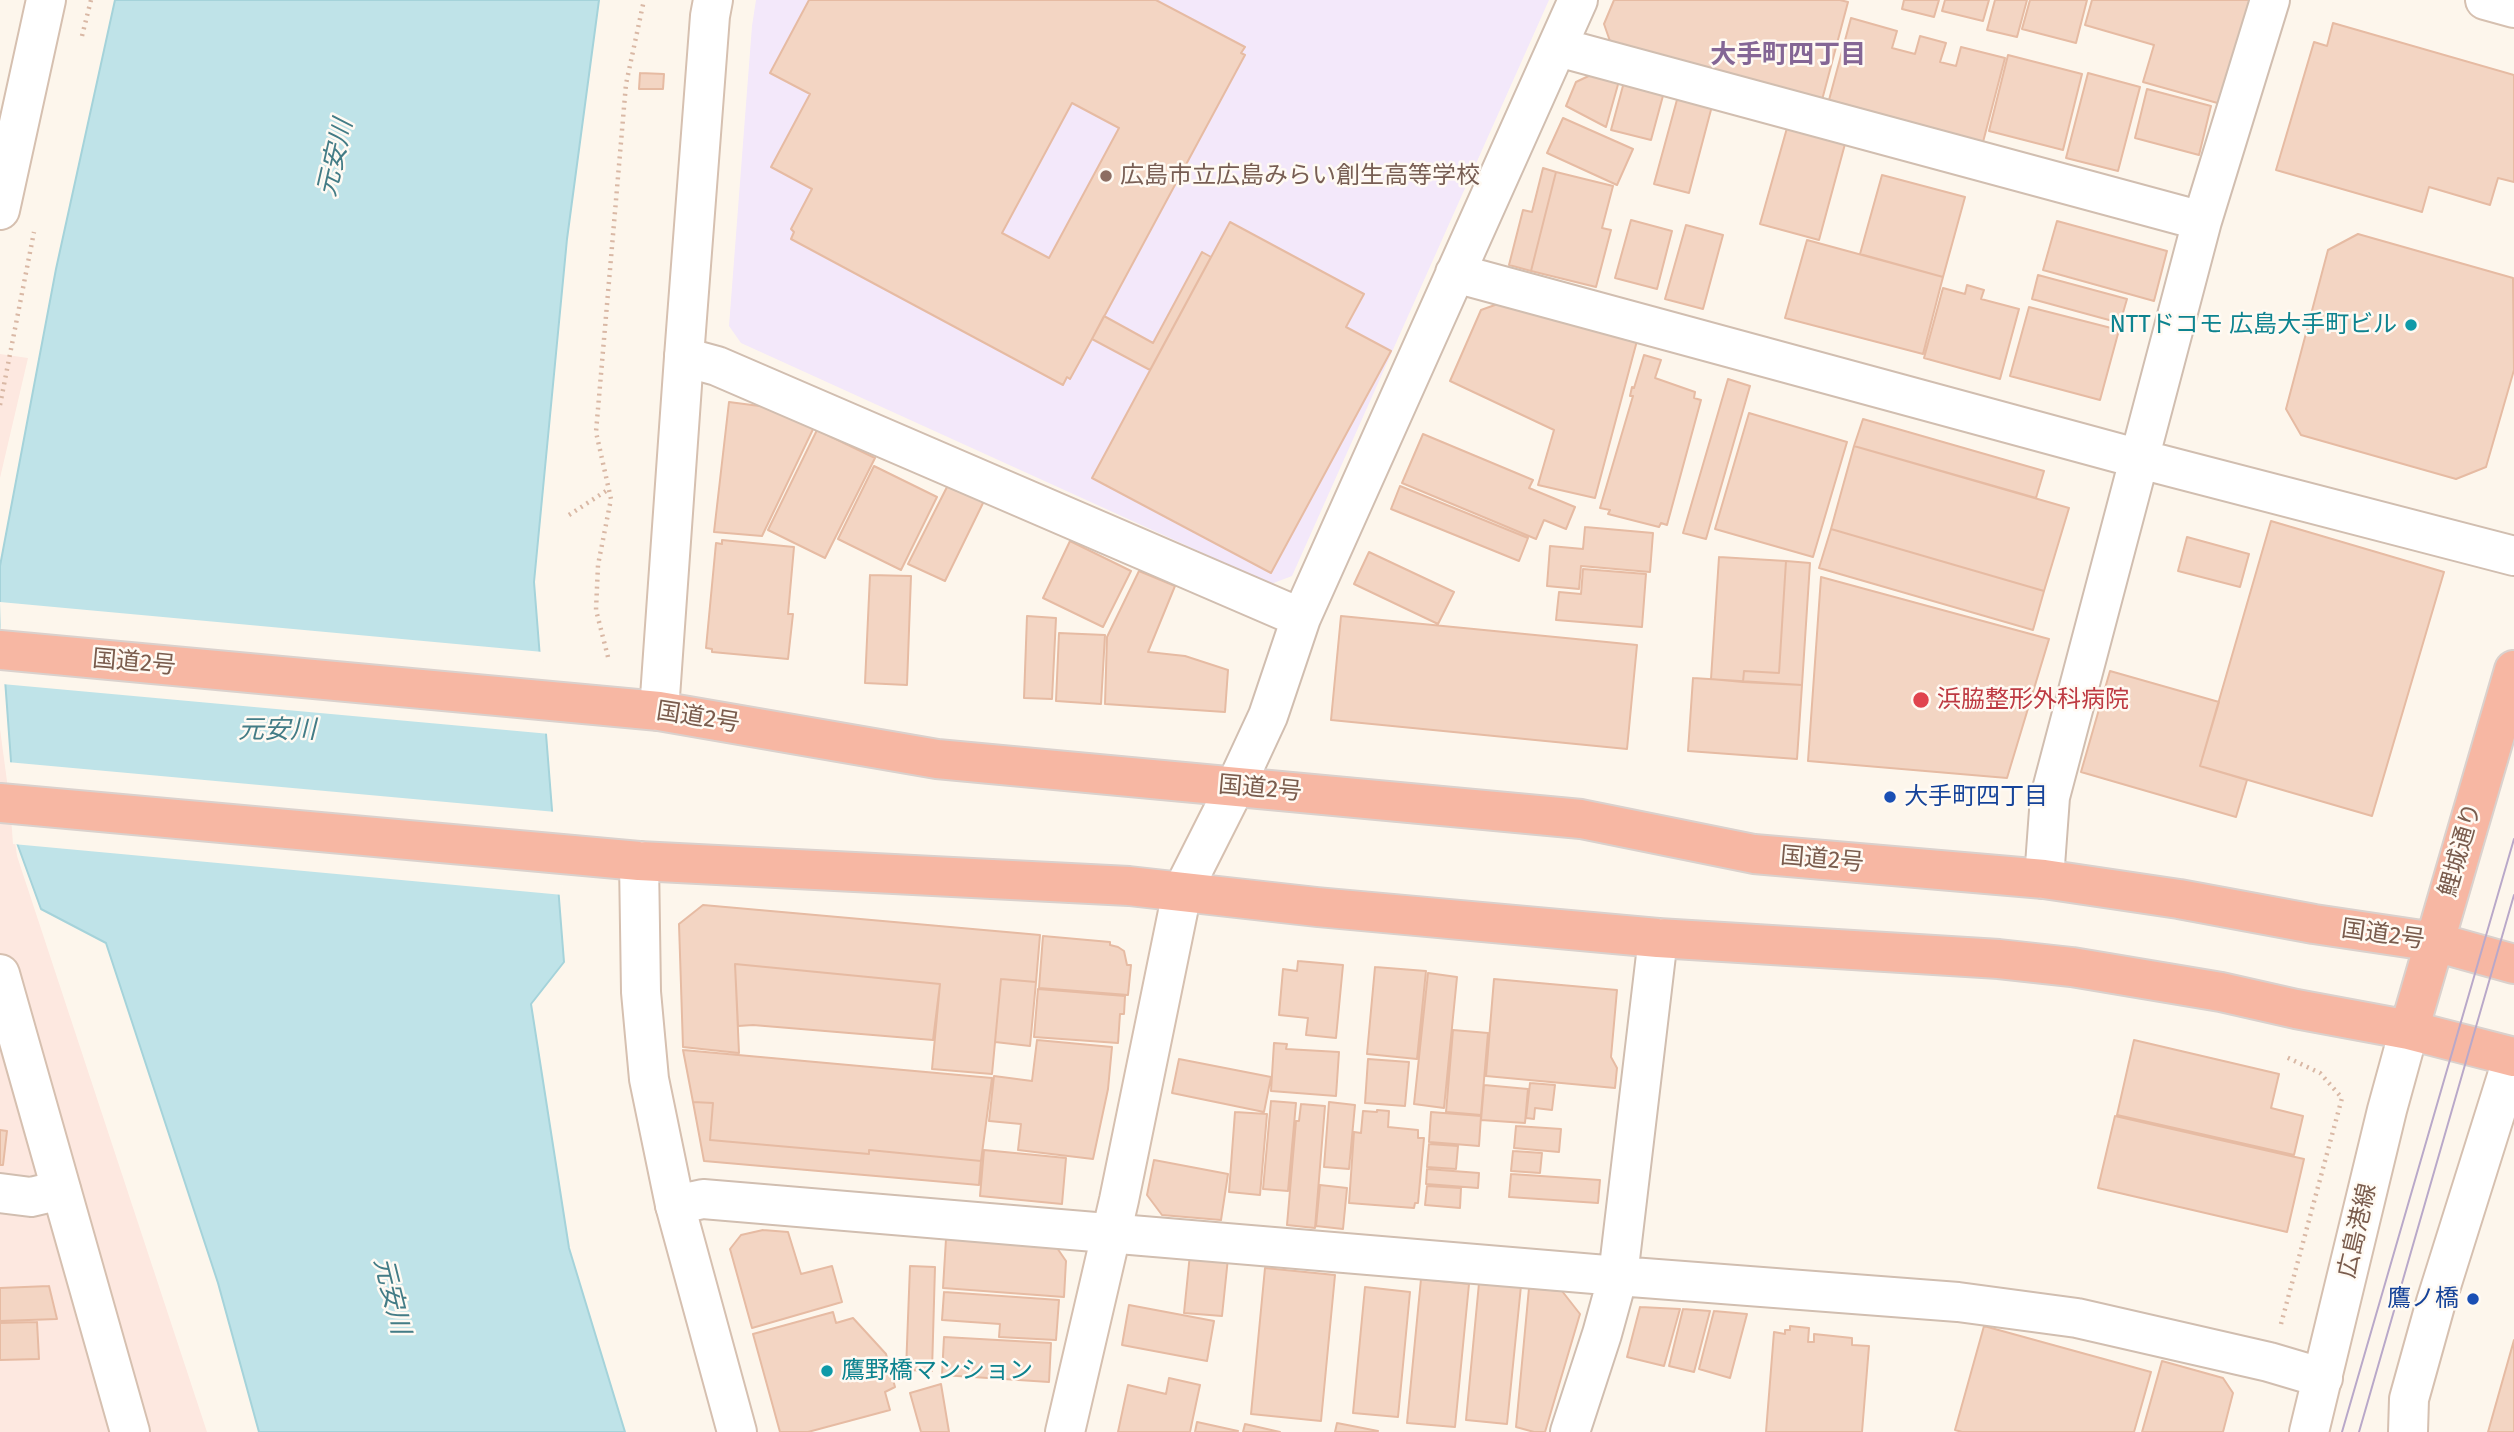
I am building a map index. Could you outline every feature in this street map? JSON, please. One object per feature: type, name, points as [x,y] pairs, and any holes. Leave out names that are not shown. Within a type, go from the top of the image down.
[{"type":"highway","name":"国道2号","points":[[0,650],[659,711],[937,759],[1581,819],[1754,853],[2044,879],[2179,899],[2314,924],[2435,942],[2514,964]]},
{"type":"highway","name":"鯉城通り","points":[[2409,1030],[2514,670]]},
{"type":"highway","points":[[3,804],[565,856],[1129,886],[1317,907],[1658,938],[1999,959],[2072,967],[2172,983],[2409,1030],[2514,1055]]},
{"type":"street","points":[[0,210],[46,0]]},
{"type":"street","points":[[659,711],[713,0]]},
{"type":"street","points":[[1065,1432],[1112,1232],[1182,892],[1269,716],[1301,618],[1578,0]]},
{"type":"street","points":[[2044,879],[2050,797],[2203,221],[2270,0]]},
{"type":"street","points":[[2485,0],[2514,8]]},
{"type":"street","points":[[1558,47],[2203,221]]},
{"type":"street","points":[[1455,273],[2140,459],[2514,556]]},
{"type":"street","points":[[684,357],[717,366],[1301,618]]},
{"type":"street","points":[[639,861],[640,949],[649,1079],[675,1205],[737,1432]]},
{"type":"street","points":[[1570,1432],[1618,1276],[1658,938]]},
{"type":"street","points":[[0,974],[130,1432]]},
{"type":"street","name":"広島港線","points":[[2309,1432],[2409,1030]]},
{"type":"street","points":[[2407,1421],[2436,1301],[2514,1055]]},
{"type":"street","points":[[0,1194],[32,1197],[61,1190]]},
{"type":"street","points":[[675,1205],[703,1199],[1618,1276],[1958,1301],[2077,1318],[2269,1362],[2323,1378]]},
{"type":"path","points":[[608,657],[596,610],[598,565],[611,499],[596,432],[626,84],[644,0]]},
{"type":"path","points":[[569,515],[609,489]]},
{"type":"path","points":[[2277,1337],[2342,1098],[2320,1073],[2284,1056]]},
{"type":"shaded area","name":"広島市立広島みらい創生高等学校","points":[[756,0],[1549,0],[1292,576],[1271,584],[741,343],[729,326]]},
{"type":"shaded area","points":[[0,354],[28,358],[0,478]]},
{"type":"shaded area","points":[[0,729],[17,856],[207,1432],[0,1432]]},
{"type":"water","name":"元安川","points":[[115,0],[599,0],[567,239],[534,582],[564,962],[531,1004],[569,1248],[625,1432],[259,1432],[218,1283],[106,943],[41,909],[17,843],[0,611],[0,566],[56,269]]},
{"type":"pier","points":[[0,602],[543,652],[550,734],[2,684]]},
{"type":"pier","points":[[7,762],[556,812],[563,895],[13,844]]},
{"type":"building","points":[[809,0],[1156,0],[1245,47],[1241,53],[1245,55],[1070,379],[1067,377],[1063,385],[791,239],[794,232],[791,229],[812,189],[771,167],[810,94],[770,73]],"holes":[[[1072,103],[1119,128],[1049,258],[1002,233]]]},
{"type":"building","points":[[1614,0],[1848,2],[1822,100],[1611,44],[1604,24]]},
{"type":"building","points":[[1904,0],[1939,0],[1934,17],[1902,9]]},
{"type":"building","points":[[1945,0],[1989,0],[1983,21],[1942,11]]},
{"type":"building","points":[[1995,0],[2027,0],[2017,37],[1987,30]]},
{"type":"building","points":[[2030,0],[2087,0],[2076,43],[2022,29]]},
{"type":"building","points":[[2092,0],[2249,0],[2221,104],[2143,82],[2154,45],[2085,25]]},
{"type":"building","points":[[1851,18],[1897,31],[1892,48],[1915,54],[1920,36],[1946,43],[1940,62],[1956,66],[1961,47],[2005,58],[1983,142],[1829,100]]},
{"type":"building","points":[[2333,23],[2514,75],[2514,182],[2498,178],[2490,205],[2429,187],[2422,212],[2276,170],[2314,42],[2327,46]]},
{"type":"building","points":[[2008,55],[2082,74],[2063,150],[1989,131]]},
{"type":"building","points":[[640,73],[664,74],[663,89],[639,89]]},
{"type":"building","points":[[1595,73],[1619,81],[1606,127],[1566,106],[1576,82]]},
{"type":"building","points":[[2088,73],[2140,87],[2118,171],[2066,158]]},
{"type":"building","points":[[1624,82],[1664,92],[1651,140],[1611,130]]},
{"type":"building","points":[[2147,89],[2211,106],[2199,155],[2135,138]]},
{"type":"building","points":[[1678,96],[1712,106],[1689,193],[1654,184]]},
{"type":"building","points":[[1563,118],[1633,149],[1617,185],[1547,153]]},
{"type":"building","points":[[1787,128],[1845,144],[1819,240],[1760,224]]},
{"type":"building","points":[[1543,168],[1556,172],[1531,271],[1509,265],[1523,210],[1532,212]]},
{"type":"building","points":[[1556,172],[1613,186],[1602,228],[1611,230],[1596,287],[1531,271]]},
{"type":"building","points":[[1882,175],[1965,197],[1943,277],[1860,254]]},
{"type":"building","points":[[1631,220],[1672,231],[1657,289],[1615,278]]},
{"type":"building","points":[[2057,221],[2167,251],[2154,301],[2043,270]]},
{"type":"building","points":[[1230,222],[1364,294],[1346,327],[1391,351],[1271,573],[1092,478]]},
{"type":"building","points":[[1686,225],[1723,235],[1703,309],[1665,299]]},
{"type":"building","name":"NTTドコモ 広島大手町ビル","points":[[2358,234],[2513,278],[2514,370],[2486,467],[2456,479],[2301,435],[2286,409],[2328,250]]},
{"type":"building","points":[[1807,240],[1943,277],[1923,354],[1785,318]]},
{"type":"building","points":[[1202,252],[1211,257],[1150,370],[1092,339],[1104,316],[1153,343]]},
{"type":"building","points":[[2038,275],[2127,299],[2120,323],[2032,299]]},
{"type":"building","points":[[1967,285],[1984,290],[1981,299],[2019,309],[2000,379],[1924,358],[1943,288],[1965,294]]},
{"type":"building","points":[[1506,301],[1638,337],[1595,498],[1538,485],[1554,430],[1450,381],[1481,310]]},
{"type":"building","points":[[2029,307],[2119,330],[2100,400],[2010,376]]},
{"type":"building","points":[[1644,355],[1661,360],[1655,378],[1695,392],[1694,398],[1701,400],[1667,525],[1661,523],[1659,527],[1608,514],[1610,510],[1600,508],[1633,396],[1630,396],[1632,387],[1634,388]]},
{"type":"building","points":[[1728,379],[1750,386],[1706,539],[1683,533]]},
{"type":"building","points":[[729,402],[790,410],[816,423],[762,536],[714,532]]},
{"type":"building","points":[[1749,413],[1847,442],[1813,557],[1715,529]]},
{"type":"building","points":[[1863,419],[2044,471],[2036,498],[1854,446]]},
{"type":"building","points":[[817,430],[875,458],[825,558],[768,530]]},
{"type":"building","points":[[1423,434],[1533,480],[1529,488],[1575,507],[1566,529],[1544,520],[1536,539],[1402,483]]},
{"type":"building","points":[[1854,446],[2069,508],[2044,591],[1831,529]]},
{"type":"building","points":[[874,466],[937,497],[901,570],[838,539]]},
{"type":"building","points":[[949,483],[984,501],[945,581],[908,564]]},
{"type":"building","points":[[1400,486],[1528,538],[1519,561],[1391,509]]},
{"type":"building","points":[[2271,521],[2444,572],[2372,816],[2200,766]]},
{"type":"building","points":[[1585,527],[1653,533],[1650,572],[1581,566],[1579,589],[1547,586],[1550,546],[1583,549]]},
{"type":"building","points":[[1831,529],[2044,591],[2033,630],[1819,568]]},
{"type":"building","points":[[2187,537],[2249,554],[2240,587],[2178,571]]},
{"type":"building","points":[[722,540],[794,547],[788,614],[793,614],[788,659],[712,652],[712,649],[706,648],[716,543],[722,544]]},
{"type":"building","points":[[1070,541],[1131,571],[1103,627],[1043,598]]},
{"type":"building","points":[[1369,552],[1454,592],[1438,624],[1354,584]]},
{"type":"building","points":[[1719,557],[1786,561],[1779,673],[1744,671],[1743,682],[1711,679]]},
{"type":"building","points":[[1786,561],[1810,563],[1802,685],[1743,682],[1744,671],[1779,673]]},
{"type":"building","points":[[1583,569],[1646,574],[1642,627],[1556,620],[1559,592],[1581,594]]},
{"type":"building","points":[[1139,571],[1175,586],[1148,652],[1185,656],[1228,670],[1225,712],[1105,704],[1107,637]]},
{"type":"building","points":[[870,575],[911,576],[907,685],[865,683]]},
{"type":"building","name":"浜脇整形外科病院","points":[[1821,577],[2049,639],[2007,778],[1808,761]]},
{"type":"building","points":[[1027,616],[1056,618],[1052,699],[1024,698]]},
{"type":"building","points":[[1341,616],[1637,645],[1627,749],[1331,720]]},
{"type":"building","points":[[1059,633],[1105,635],[1101,704],[1056,701]]},
{"type":"building","points":[[2110,671],[2219,702],[2200,766],[2247,780],[2236,817],[2081,772]]},
{"type":"building","points":[[1693,678],[1802,685],[1797,759],[1688,751]]},
{"type":"building","points":[[703,905],[1040,935],[1036,982],[1001,979],[992,1074],[932,1069],[940,984],[735,964],[739,1053],[683,1047],[679,924]]},
{"type":"building","points":[[1043,936],[1110,942],[1110,945],[1124,951],[1127,965],[1131,965],[1128,995],[1039,988]]},
{"type":"building","points":[[1298,961],[1343,965],[1336,1038],[1306,1035],[1308,1018],[1279,1015],[1283,969],[1297,971]]},
{"type":"building","points":[[735,964],[940,984],[933,1040],[738,1026]]},
{"type":"building","points":[[1375,967],[1426,971],[1417,1059],[1367,1054]]},
{"type":"building","points":[[1428,973],[1457,977],[1444,1108],[1414,1104]]},
{"type":"building","points":[[1001,979],[1036,982],[1030,1046],[995,1042]]},
{"type":"building","points":[[1494,979],[1617,990],[1611,1057],[1617,1068],[1615,1088],[1486,1076]]},
{"type":"building","points":[[1038,989],[1125,996],[1124,1014],[1120,1014],[1118,1043],[1034,1037]]},
{"type":"building","points":[[1453,1030],[1488,1033],[1481,1115],[1446,1112]]},
{"type":"building","points":[[1037,1040],[1112,1047],[1108,1089],[1093,1159],[1018,1150],[1021,1124],[989,1121],[994,1076],[1032,1081]]},
{"type":"building","points":[[2134,1040],[2279,1074],[2271,1108],[2303,1116],[2294,1155],[2117,1115]]},
{"type":"building","points":[[1274,1043],[1287,1044],[1286,1049],[1339,1052],[1336,1096],[1271,1091]]},
{"type":"building","points":[[683,1050],[992,1078],[981,1161],[869,1150],[869,1154],[710,1140],[713,1103],[693,1102]]},
{"type":"building","points":[[1179,1059],[1271,1077],[1264,1112],[1172,1093]]},
{"type":"building","points":[[1368,1059],[1409,1062],[1405,1106],[1365,1103]]},
{"type":"building","points":[[1530,1083],[1555,1085],[1552,1110],[1535,1108],[1534,1119],[1526,1118]]},
{"type":"building","points":[[1484,1085],[1528,1089],[1525,1123],[1481,1120]]},
{"type":"building","points":[[1271,1101],[1296,1103],[1288,1191],[1263,1189]]},
{"type":"building","points":[[693,1102],[713,1103],[710,1140],[869,1154],[869,1150],[981,1161],[979,1185],[704,1161]]},
{"type":"building","points":[[1329,1102],[1355,1105],[1349,1169],[1324,1167]]},
{"type":"building","points":[[1301,1104],[1325,1106],[1315,1228],[1287,1225],[1296,1121],[1299,1121]]},
{"type":"building","points":[[1363,1111],[1389,1111],[1388,1127],[1418,1130],[1418,1138],[1424,1138],[1418,1203],[1415,1203],[1414,1208],[1349,1203],[1354,1132],[1361,1133]]},
{"type":"building","points":[[1235,1112],[1267,1114],[1260,1195],[1229,1192]]},
{"type":"building","points":[[1431,1112],[1481,1116],[1479,1146],[1429,1142]]},
{"type":"building","points":[[2115,1116],[2304,1159],[2287,1232],[2098,1188]]},
{"type":"building","points":[[1516,1126],[1561,1129],[1559,1152],[1514,1148]]},
{"type":"building","points":[[0,1130],[7,1131],[3,1165],[0,1165]]},
{"type":"building","points":[[1429,1144],[1458,1146],[1456,1169],[1427,1167]]},
{"type":"building","points":[[984,1150],[1066,1158],[1062,1204],[980,1196]]},
{"type":"building","points":[[1513,1151],[1542,1153],[1540,1173],[1511,1171]]},
{"type":"building","points":[[1154,1160],[1228,1174],[1221,1220],[1162,1215],[1147,1195]]},
{"type":"building","points":[[1427,1169],[1479,1173],[1478,1188],[1426,1184]]},
{"type":"building","points":[[1511,1174],[1600,1180],[1598,1203],[1509,1197]]},
{"type":"building","points":[[1320,1185],[1347,1188],[1343,1229],[1316,1226]]},
{"type":"building","points":[[1427,1186],[1461,1188],[1460,1208],[1425,1205]]},
{"type":"building","points":[[763,1230],[788,1232],[801,1274],[832,1266],[842,1302],[752,1328],[730,1249],[741,1235]]},
{"type":"building","points":[[946,1239],[1055,1245],[1066,1261],[1064,1297],[943,1288]]},
{"type":"building","points":[[1190,1254],[1228,1258],[1222,1316],[1184,1313]]},
{"type":"building","points":[[910,1266],[935,1267],[932,1371],[906,1370]]},
{"type":"building","points":[[1265,1268],[1335,1275],[1321,1421],[1251,1414]]},
{"type":"building","points":[[1421,1279],[1469,1284],[1455,1427],[1407,1423]]},
{"type":"building","points":[[1479,1283],[1521,1286],[1507,1424],[1466,1420]]},
{"type":"building","points":[[49,1286],[57,1319],[0,1321],[0,1288]]},
{"type":"building","points":[[1365,1287],[1410,1292],[1398,1417],[1353,1413]]},
{"type":"building","points":[[1529,1288],[1562,1291],[1580,1314],[1545,1432],[1516,1427]]},
{"type":"building","points":[[944,1292],[1059,1300],[1056,1340],[999,1337],[1000,1324],[942,1320]]},
{"type":"building","points":[[1129,1305],[1214,1321],[1207,1361],[1122,1345]]},
{"type":"building","points":[[1640,1307],[1680,1309],[1664,1366],[1627,1357]]},
{"type":"building","points":[[1683,1309],[1710,1311],[1694,1372],[1669,1366]]},
{"type":"building","points":[[1714,1311],[1747,1314],[1730,1378],[1699,1369]]},
{"type":"building","name":"鷹野橋マンション","points":[[833,1312],[836,1323],[853,1318],[886,1354],[895,1387],[885,1392],[890,1410],[808,1432],[780,1432],[753,1334]]},
{"type":"building","points":[[37,1322],[39,1359],[0,1360],[0,1323]]},
{"type":"building","points":[[1790,1326],[1809,1328],[1808,1342],[1814,1342],[1814,1334],[1852,1338],[1852,1345],[1869,1346],[1862,1432],[1766,1432],[1774,1332],[1785,1334],[1785,1330],[1790,1330]]},
{"type":"building","points":[[1984,1326],[2151,1372],[2134,1432],[1955,1430]]},
{"type":"building","points":[[944,1337],[1051,1343],[1049,1382],[942,1375]]},
{"type":"building","points":[[2514,1340],[2514,1432],[2488,1432]]},
{"type":"building","points":[[2162,1361],[2223,1378],[2233,1393],[2223,1432],[2142,1432]]},
{"type":"building","points":[[1169,1378],[1200,1385],[1190,1432],[1118,1432],[1128,1385],[1166,1394]]},
{"type":"building","points":[[941,1384],[949,1432],[921,1432],[910,1393]]},
{"type":"building","points":[[1197,1422],[1238,1431],[1195,1432]]},
{"type":"building","points":[[1337,1423],[1378,1431],[1335,1432]]},
{"type":"building","points":[[1245,1424],[1280,1432],[1243,1432]]},
{"type":"tram line","points":[[2342,1432],[2514,839]]},
{"type":"tram line","points":[[2359,1432],[2514,895]]},
{"type":"place","name":"広島市立広島みらい創生高等学校","points":[[1106,176]]},
{"type":"place","name":"NTTドコモ 広島大手町ビル","points":[[2411,325]]},
{"type":"place","name":"浜脇整形外科病院","points":[[1921,700]]},
{"type":"place","name":"大手町四丁目","points":[[1890,797]]},
{"type":"place","name":"鷹ノ橋","points":[[2473,1299]]},
{"type":"place","name":"鷹野橋マンション","points":[[827,1371]]},
{"type":"district","name":"大手町四丁目","points":[[1788,56]]}]
